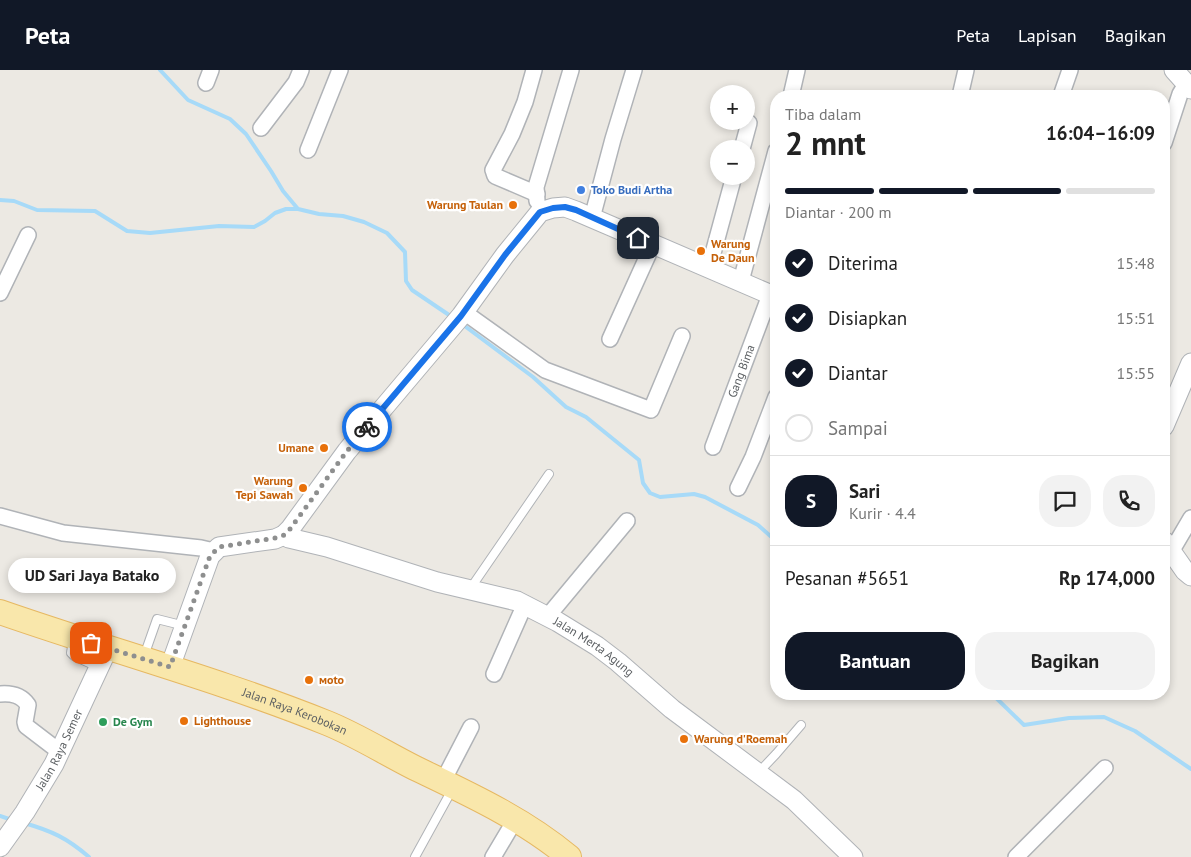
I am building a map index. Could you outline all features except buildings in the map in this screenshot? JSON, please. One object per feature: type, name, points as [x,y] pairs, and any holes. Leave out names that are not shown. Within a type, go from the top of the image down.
[{"type":"main road","name":"Jalan Raya Kerobokan","points":[[0,612],[74,637],[104,658],[143,659],[329,724],[449,784],[515,820],[559,848],[569,857]]},
{"type":"street","points":[[261,128],[296,82],[301,70]]},
{"type":"street","points":[[308,150],[340,70]]},
{"type":"street","points":[[534,70],[525,102],[512,134],[493,170],[495,176],[536,194]]},
{"type":"street","points":[[540,212],[537,204],[536,187],[571,70]]},
{"type":"street","points":[[592,218],[612,139],[634,70]]},
{"type":"street","points":[[793,90],[798,70]]},
{"type":"street","points":[[961,90],[966,70]]},
{"type":"street","points":[[1063,90],[1070,70]]},
{"type":"street","points":[[1170,125],[1180,94],[1183,89],[1189,87],[1174,70]]},
{"type":"street","points":[[741,281],[770,173]]},
{"type":"street","points":[[709,268],[732,185]]},
{"type":"street","points":[[170,667],[210,556],[214,551],[219,547],[275,538],[284,535],[290,529],[347,451],[459,319],[505,255],[540,212],[565,207],[770,293]]},
{"type":"street","points":[[0,292],[28,235]]},
{"type":"street","points":[[610,339],[653,244]]},
{"type":"street","name":"Gang Bima","points":[[713,446],[770,305]]},
{"type":"street","points":[[459,319],[546,370],[651,410],[682,336]]},
{"type":"street","points":[[1170,412],[1191,363]]},
{"type":"street","points":[[738,488],[753,457],[770,413]]},
{"type":"street","points":[[0,516],[62,533],[202,548],[214,551]]},
{"type":"street","points":[[1170,544],[1191,518]]},
{"type":"street","points":[[548,616],[627,521]]},
{"type":"street","name":"Jalan Merta Agung","points":[[284,535],[468,591],[517,601],[548,616],[597,646],[672,709],[794,800],[852,857]]},
{"type":"street","points":[[1170,549],[1191,576]]},
{"type":"street","points":[[494,674],[525,604]]},
{"type":"street","name":"Jalan Raya Semer","points":[[2,844],[24,812],[60,752],[104,658]]},
{"type":"street","points":[[0,694],[21,697],[28,705],[26,726],[60,752]]},
{"type":"street","points":[[449,784],[471,727]]},
{"type":"street","points":[[1016,857],[1105,768]]},
{"type":"street","points":[[494,857],[515,820]]},
{"type":"lane","points":[[468,591],[548,474]]},
{"type":"lane","points":[[143,659],[157,619],[185,626]]},
{"type":"lane","points":[[757,774],[800,725]]},
{"type":"lane","points":[[415,857],[449,784]]},
{"type":"waterway","points":[[160,70],[188,100],[230,119],[246,134],[283,191],[298,209],[319,214],[343,216],[364,222],[387,233],[405,252],[406,281],[412,290],[452,317]]},
{"type":"waterway","points":[[0,200],[14,201],[37,210],[95,211],[127,231],[150,233],[219,226],[254,227],[275,213],[286,209],[297,209]]},
{"type":"waterway","points":[[462,324],[533,377],[566,407],[586,417],[639,460],[643,483],[650,493],[660,497],[694,494],[705,497],[758,525],[770,536]]},
{"type":"waterway","points":[[998,700],[1024,725],[1069,718],[1104,717],[1135,731],[1191,769]]},
{"type":"waterway","points":[[0,816],[12,820]]},
{"type":"waterway","points":[[24,823],[59,836],[89,857]]},
{"type":"way so far","points":[[91,643],[170,667],[210,556],[214,551],[219,547],[284,535],[367,427]]},
{"type":"place","name":"Toko Budi Artha","points":[[581,190]]},
{"type":"place","name":"Warung Taulan","points":[[513,205]]},
{"type":"place","name":"Warung De Daun","points":[[701,251]]},
{"type":"place","name":"Umane","points":[[324,448]]},
{"type":"place","name":"Warung Tepi Sawah","points":[[303,488]]},
{"type":"place","name":"UD Sari Jaya Batako","points":[[91,643]]},
{"type":"place","name":"моto","points":[[309,680]]},
{"type":"place","name":"Lighthouse","points":[[184,721]]},
{"type":"place","name":"De Gym","points":[[103,722]]},
{"type":"place","name":"Warung d'Roemah","points":[[684,739]]},
{"type":"route","points":[[367,427],[461,316],[505,255],[540,212],[565,207],[576,210],[638,238]]}]
